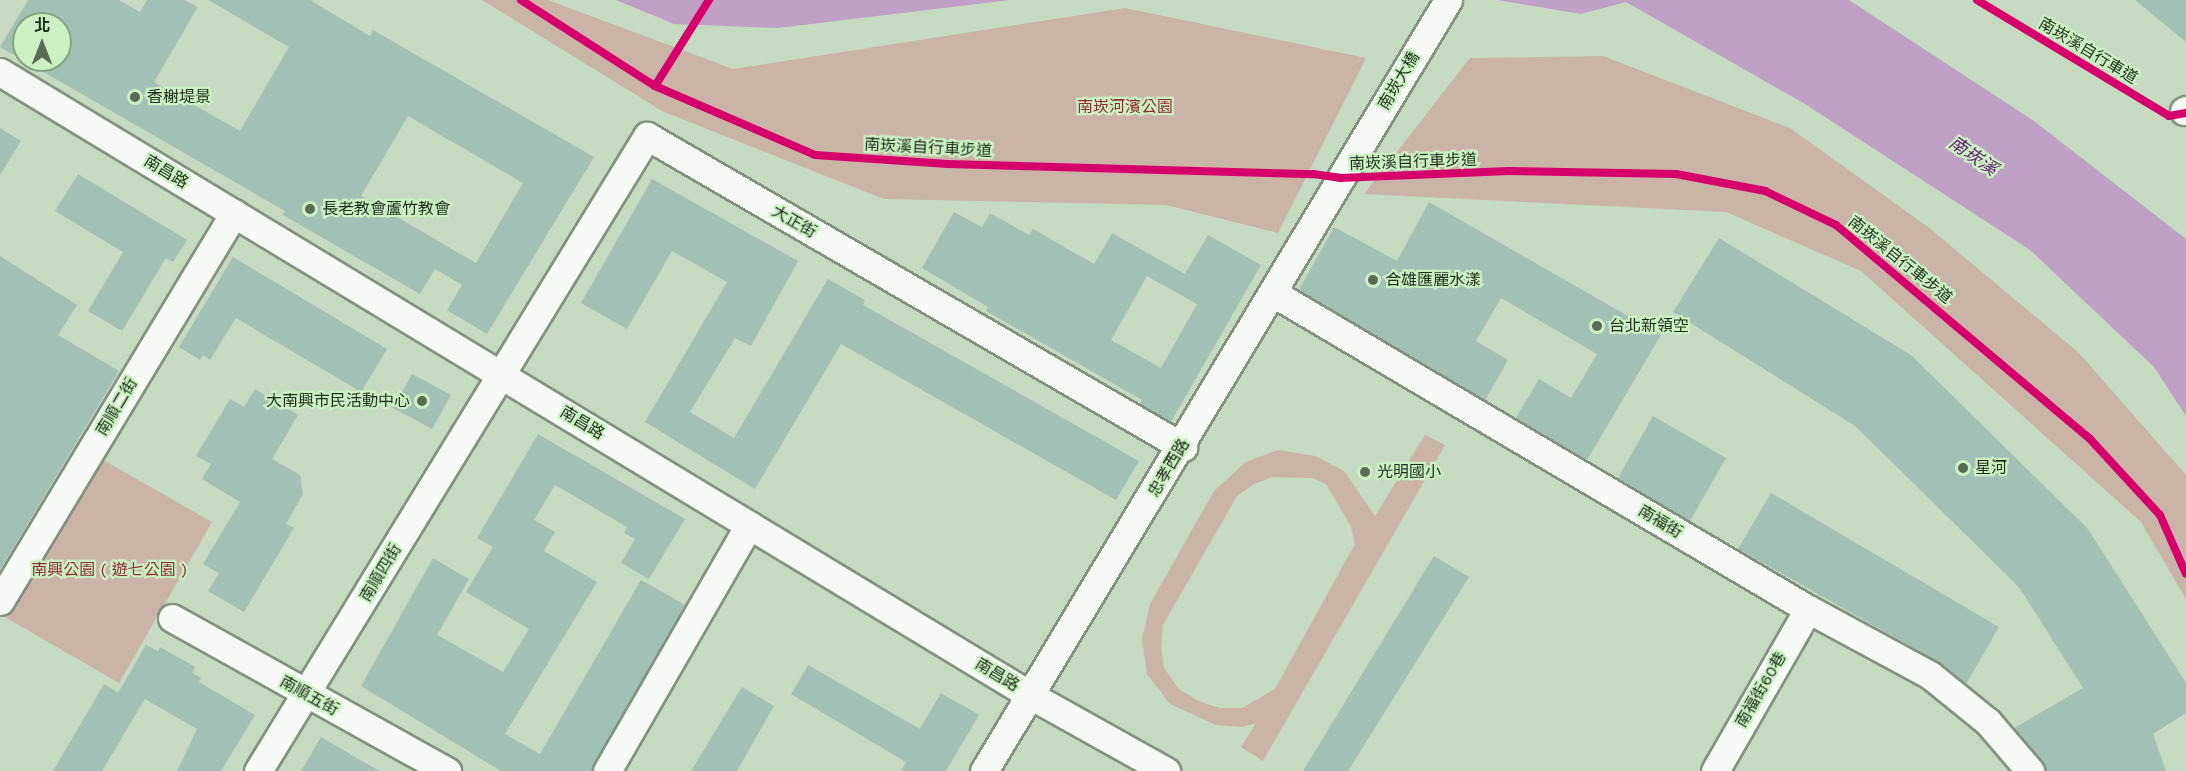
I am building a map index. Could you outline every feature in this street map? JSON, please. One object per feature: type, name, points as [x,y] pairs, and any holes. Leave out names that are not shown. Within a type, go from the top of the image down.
[{"type":"street","name":"南崁大橋","points":[[1350,162],[1448,0]]},
{"type":"street","name":"南昌路","points":[[0,72],[1030,695],[1166,771]]},
{"type":"street","name":"大正街","points":[[502,374],[647,136],[1183,447]]},
{"type":"street","name":"忠孝西路","points":[[984,771],[1183,447],[1350,162]]},
{"type":"street","name":"南順二街","points":[[0,601],[234,213]]},
{"type":"street","name":"南福街","points":[[1273,293],[1808,609],[1930,675],[1988,722],[2030,771]]},
{"type":"street","name":"南順四街","points":[[258,771],[308,696],[502,374]]},
{"type":"street","points":[[607,771],[749,525]]},
{"type":"street","name":"南福街60巷","points":[[1715,771],[1808,609]]},
{"type":"street","name":"南順五街","points":[[172,618],[308,696],[447,771]]},
{"type":"green space","name":"南崁河濱公園","points":[[482,0],[548,0],[733,69],[1125,8],[1366,58],[1278,233],[1166,205],[884,199],[662,111]]},
{"type":"green space","points":[[1603,56],[1790,128],[1928,227],[2079,353],[2186,475],[2186,599],[2141,522],[1861,271],[1726,212],[1364,194],[1470,58]]},
{"type":"green space","points":[[1425,435],[1445,445],[1263,761],[1241,747],[1256,723],[1242,727],[1216,725],[1170,704],[1147,674],[1142,639],[1150,604],[1214,491],[1246,462],[1278,450],[1315,456],[1344,471],[1375,516]],"holes":[[[1273,477],[1313,478],[1327,485],[1351,527],[1355,544],[1275,689],[1242,708],[1220,708],[1198,701],[1179,689],[1164,668],[1161,646],[1163,625],[1237,496],[1254,484]]]},
{"type":"green space","name":"南興公園 ( 遊七公園 )","points":[[98,457],[212,522],[119,683],[5,617]]},
{"type":"water","points":[[616,0],[1010,0],[778,28],[674,24]]},
{"type":"water","name":"南崁溪","points":[[1497,0],[1849,0],[2034,121],[2186,239],[2186,416],[2154,367],[2030,250],[1805,104],[1626,2],[1581,14]]},
{"type":"building","points":[[28,0],[119,0],[140,12],[147,0],[185,0],[198,7],[154,82],[240,131],[289,47],[208,0],[310,0],[370,36],[373,30],[594,157],[487,334],[447,310],[462,285],[435,269],[420,294],[283,215],[285,211],[43,72],[72,72],[72,12],[21,12]],"holes":[[[408,116],[523,183],[476,263],[361,196]]]},
{"type":"building","points":[[2135,0],[2186,0],[2186,42]]},
{"type":"building","points":[[12,27],[12,54],[0,47]]},
{"type":"building","points":[[0,128],[21,141],[0,175]]},
{"type":"building","points":[[78,174],[187,240],[173,262],[166,258],[122,331],[88,311],[123,252],[55,211]]},
{"type":"building","points":[[652,179],[798,261],[751,346],[735,338],[690,412],[734,438],[828,279],[865,300],[863,305],[1139,461],[1116,500],[841,344],[755,489],[645,422],[727,282],[672,251],[627,329],[581,303]]},
{"type":"building","points":[[1429,202],[1661,335],[1587,460],[1516,418],[1539,379],[1571,398],[1597,354],[1501,298],[1476,341],[1508,360],[1485,400],[1299,290],[1334,227],[1397,261]]},
{"type":"building","points":[[954,212],[982,227],[990,213],[1029,235],[1033,229],[1094,264],[1112,233],[1185,274],[1208,235],[1261,265],[1171,422],[1140,404],[1142,400],[986,311],[988,307],[922,268]],"holes":[[[1147,276],[1197,304],[1161,368],[1111,340]]]},
{"type":"building","points":[[1719,238],[1911,355],[2088,529],[2186,683],[2186,713],[2153,734],[2166,771],[2045,771],[2042,761],[2014,728],[2083,688],[2019,587],[1855,426],[1673,312]]},
{"type":"building","points":[[0,256],[77,305],[58,335],[119,371],[0,570]]},
{"type":"building","points":[[233,257],[387,349],[361,392],[236,318],[210,360],[203,355],[200,360],[179,347]]},
{"type":"building","name":"大南興市民活動中心","points":[[412,374],[451,395],[432,429],[393,408]]},
{"type":"building","points":[[255,389],[298,415],[272,459],[300,475],[303,494],[286,524],[294,528],[244,612],[208,591],[219,573],[203,564],[240,502],[202,479],[211,464],[196,456],[230,399],[244,407]]},
{"type":"building","points":[[1653,416],[1726,458],[1690,521],[1618,478]]},
{"type":"building","points":[[538,434],[685,519],[649,579],[621,563],[635,539],[624,533],[627,527],[555,485],[534,520],[555,532],[544,551],[597,582],[505,734],[540,754],[641,580],[685,605],[591,771],[501,771],[361,686],[433,558],[469,579],[437,635],[503,672],[529,629],[466,592],[493,547],[477,538]]},
{"type":"building","points":[[1771,493],[1999,627],[1966,684],[1937,661],[1738,549]]},
{"type":"building","points":[[1434,556],[1469,577],[1348,771],[1303,771]]},
{"type":"building","points":[[146,645],[158,651],[160,647],[195,667],[192,673],[201,678],[199,682],[255,715],[221,771],[177,771],[197,729],[145,699],[102,771],[53,771],[104,684],[118,693]]},
{"type":"building","points":[[808,665],[920,729],[941,693],[979,715],[946,771],[901,771],[906,762],[791,694]]},
{"type":"building","points":[[742,687],[774,706],[737,771],[691,771]]},
{"type":"building","points":[[321,737],[379,771],[301,771]]},
{"type":"cycle path","name":"南崁溪自行車步道","points":[[521,0],[655,86],[815,155],[948,164],[1313,174],[1340,178],[1509,171],[1676,174],[1765,191],[1836,225],[2090,439],[2160,515],[2186,574]]},
{"type":"cycle path","points":[[655,86],[709,0]]},
{"type":"cycle path","name":"南崁溪自行車道","points":[[1977,0],[2169,116],[2186,113]]},
{"type":"place","name":"香榭堤景","points":[[135,97]]},
{"type":"place","name":"長老教會蘆竹教會","points":[[310,209]]},
{"type":"place","name":"合雄匯麗水漾","points":[[1373,280]]},
{"type":"place","name":"台北新領空","points":[[1597,326]]},
{"type":"place","name":"大南興市民活動中心","points":[[422,401]]},
{"type":"place","name":"星河","points":[[1963,468]]},
{"type":"place","name":"光明國小","points":[[1365,472]]}]
